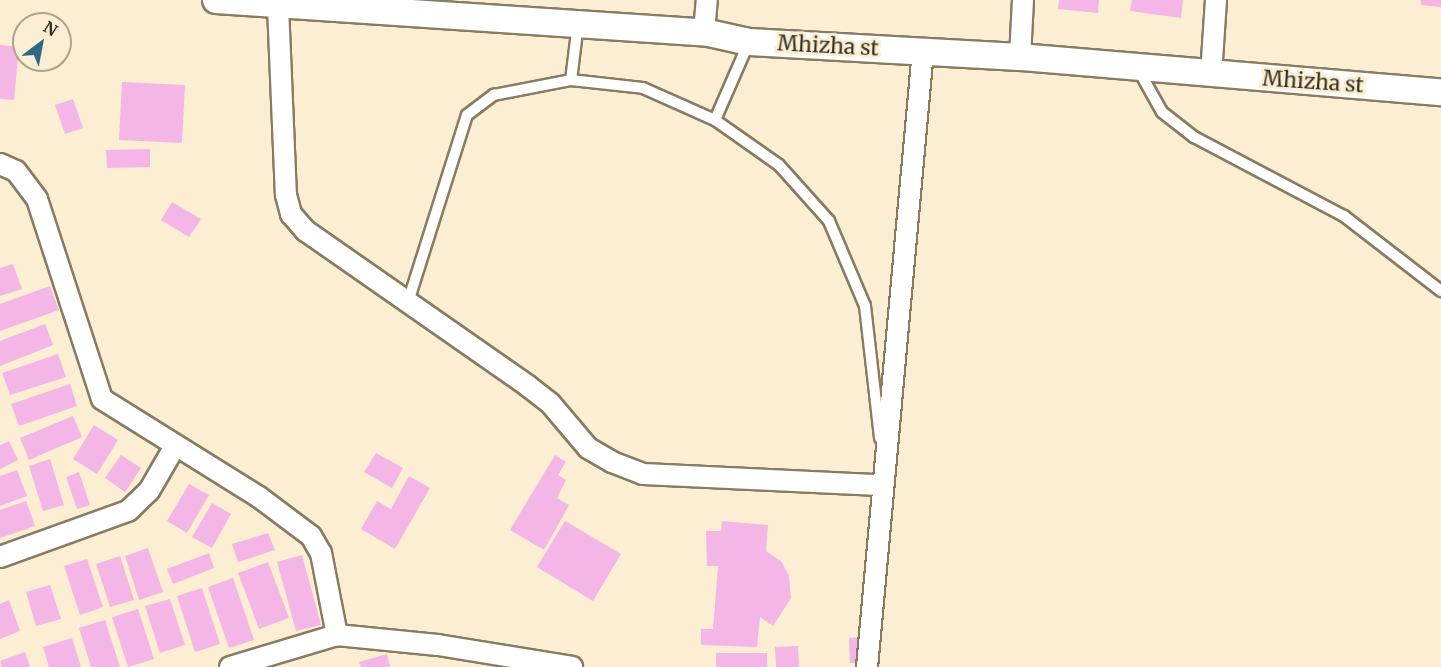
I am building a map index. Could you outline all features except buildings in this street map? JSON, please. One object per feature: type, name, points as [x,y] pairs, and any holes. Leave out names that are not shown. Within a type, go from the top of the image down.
[{"type":"street","name":"Mhizha st","points":[[216,0],[278,6],[411,6],[578,23],[704,32],[749,42],[1020,57],[1211,75],[1441,92]]},
{"type":"street","points":[[704,32],[706,0]]},
{"type":"street","points":[[1020,57],[1023,0]]},
{"type":"street","points":[[1211,75],[1216,0]]},
{"type":"street","points":[[278,6],[284,174],[291,214],[306,231],[542,397],[578,439],[612,462],[643,474],[880,485]]},
{"type":"street","points":[[867,667],[880,485],[923,51]]},
{"type":"street","points":[[0,164],[16,171],[37,199],[102,399],[259,497],[311,536],[321,553],[337,636]]},
{"type":"street","points":[[0,558],[128,511],[149,491],[175,446]]},
{"type":"street","points":[[231,667],[337,636],[438,645],[572,667]]},
{"type":"lane","points":[[571,80],[578,23]]},
{"type":"lane","points":[[715,120],[749,42]]},
{"type":"lane","points":[[1138,68],[1162,112],[1194,137],[1344,216],[1441,291]]},
{"type":"lane","points":[[408,302],[467,115],[494,95],[571,80],[643,88],[715,120],[778,165],[829,221],[865,306],[883,459]]}]
